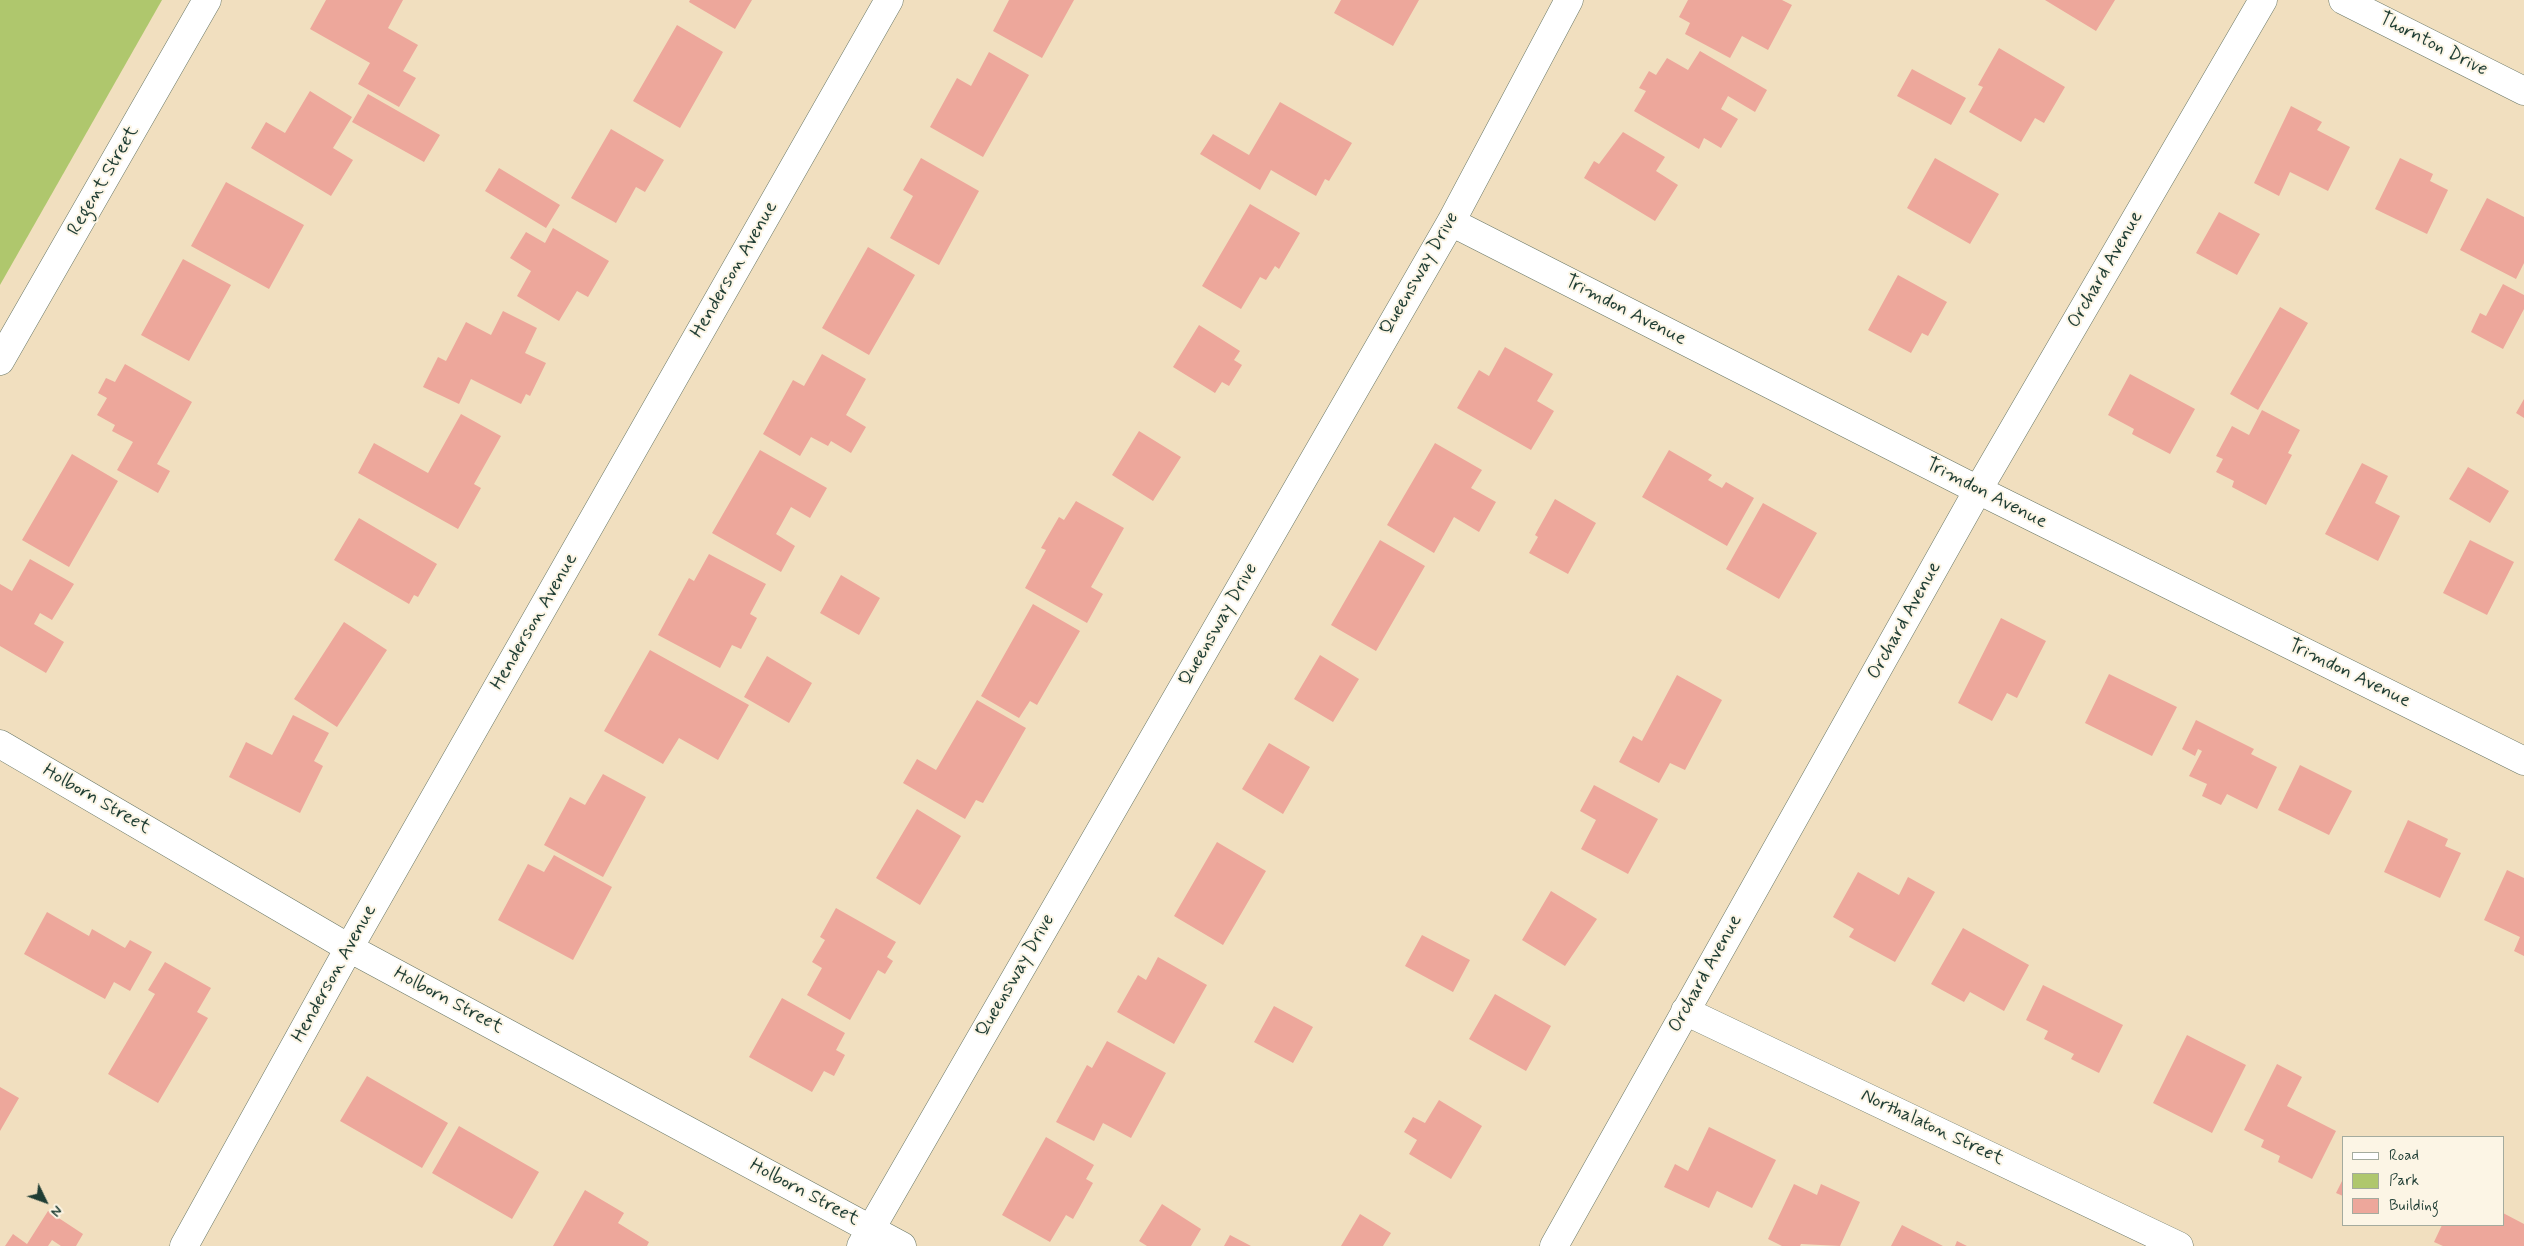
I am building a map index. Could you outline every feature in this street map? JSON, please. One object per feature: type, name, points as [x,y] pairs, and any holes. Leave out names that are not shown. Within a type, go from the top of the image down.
[{"type":"street","name":"Regent Street","points":[[0,361],[207,0]]},
{"type":"street","name":"Henderson Avenue","points":[[184,1246],[349,948],[889,0]]},
{"type":"street","name":"Queensway Drive","points":[[866,1238],[1451,222],[1569,0]]},
{"type":"street","name":"Orchard Avenue","points":[[1554,1246],[1978,490],[2262,0]]},
{"type":"street","name":"Thornton Drive","points":[[2343,0],[2524,91]]},
{"type":"street","name":"Trimdon Avenue","points":[[1451,222],[1978,490],[2524,761]]},
{"type":"street","name":"Holborn Street","points":[[0,744],[349,948],[866,1238],[902,1246]]},
{"type":"street","name":"Northalaton Street","points":[[1685,1011],[2179,1246]]},
{"type":"green space","points":[[0,0],[162,0],[0,285]]},
{"type":"building","points":[[326,0],[403,0],[388,28],[418,45],[403,71],[416,78],[399,107],[358,84],[370,63],[310,29]]},
{"type":"building","points":[[690,0],[752,0],[735,29],[689,2]]},
{"type":"building","points":[[1009,0],[1074,0],[1042,58],[993,31]]},
{"type":"building","points":[[1341,0],[1419,0],[1393,46],[1334,13]]},
{"type":"building","points":[[1688,0],[1782,0],[1792,5],[1768,50],[1742,36],[1730,58],[1685,34],[1690,23],[1679,17]]},
{"type":"building","points":[[2045,0],[2115,0],[2096,31]]},
{"type":"building","points":[[677,25],[723,52],[680,128],[633,101]]},
{"type":"building","points":[[1999,48],[2065,87],[2044,123],[2035,118],[2021,142],[1969,112],[1983,87],[1978,85]]},
{"type":"building","points":[[1700,51],[1767,90],[1755,112],[1728,96],[1721,109],[1738,119],[1721,148],[1704,138],[1699,149],[1634,111],[1646,91],[1639,88],[1649,71],[1656,75],[1667,58],[1688,70]]},
{"type":"building","points":[[989,52],[1029,75],[983,157],[930,127],[957,78],[971,86]]},
{"type":"building","points":[[1912,69],[1966,98],[1951,125],[1897,96]]},
{"type":"building","points":[[310,91],[352,117],[333,148],[353,160],[331,196],[251,148],[266,122],[285,133]]},
{"type":"building","points":[[368,94],[440,135],[424,162],[352,122]]},
{"type":"building","points":[[1280,102],[1352,143],[1329,181],[1325,179],[1316,196],[1271,170],[1260,190],[1200,154],[1213,134],[1249,155]]},
{"type":"building","points":[[2291,106],[2322,122],[2317,130],[2350,147],[2328,191],[2290,172],[2279,196],[2254,183]]},
{"type":"building","points":[[611,129],[664,160],[645,192],[636,187],[616,223],[571,198]]},
{"type":"building","points":[[1623,132],[1665,157],[1656,171],[1678,185],[1655,221],[1584,178],[1594,161],[1599,164]]},
{"type":"building","points":[[921,158],[979,191],[939,265],[890,238],[913,196],[903,190]]},
{"type":"building","points":[[1935,158],[1999,194],[1970,244],[1907,208]]},
{"type":"building","points":[[2400,158],[2433,174],[2430,181],[2448,190],[2427,234],[2375,209]]},
{"type":"building","points":[[499,168],[560,205],[546,228],[485,191]]},
{"type":"building","points":[[226,182],[304,225],[269,289],[191,246]]},
{"type":"building","points":[[2487,198],[2524,217],[2524,263],[2516,279],[2460,250]]},
{"type":"building","points":[[1250,204],[1300,233],[1279,269],[1275,266],[1266,280],[1260,277],[1241,309],[1202,286]]},
{"type":"building","points":[[2219,212],[2260,234],[2237,275],[2196,253]]},
{"type":"building","points":[[553,228],[609,261],[588,297],[577,291],[559,321],[517,296],[531,271],[510,258],[526,232],[545,243]]},
{"type":"building","points":[[868,247],[915,275],[869,355],[822,328]]},
{"type":"building","points":[[183,259],[231,285],[189,361],[141,335]]},
{"type":"building","points":[[1898,275],[1947,302],[1928,336],[1922,333],[1911,353],[1868,330]]},
{"type":"building","points":[[2503,284],[2524,295],[2524,309],[2503,349],[2471,332],[2480,313],[2486,316]]},
{"type":"building","points":[[2280,307],[2308,323],[2258,410],[2230,394]]},
{"type":"building","points":[[503,311],[537,328],[525,353],[546,363],[530,396],[526,394],[521,404],[471,379],[459,404],[423,387],[438,357],[446,361],[466,322],[491,335]]},
{"type":"building","points":[[1199,325],[1240,351],[1234,360],[1242,365],[1229,386],[1222,382],[1215,393],[1173,367]]},
{"type":"building","points":[[1505,347],[1553,374],[1537,401],[1554,411],[1531,450],[1457,408],[1479,370],[1489,376]]},
{"type":"building","points":[[822,354],[866,379],[846,415],[866,427],[851,453],[831,441],[828,446],[811,437],[800,456],[763,434],[793,380],[804,386]]},
{"type":"building","points":[[125,364],[192,402],[157,464],[170,471],[158,493],[117,470],[133,442],[112,431],[115,425],[97,415],[107,398],[98,393],[106,378],[115,382]]},
{"type":"building","points":[[2130,374],[2195,409],[2170,454],[2132,434],[2134,429],[2108,415]]},
{"type":"building","points":[[2524,399],[2524,418],[2516,413]]},
{"type":"building","points":[[2262,410],[2300,430],[2288,453],[2292,455],[2266,505],[2232,487],[2234,481],[2216,472],[2223,459],[2216,456],[2232,426],[2249,435]]},
{"type":"building","points":[[461,414],[501,436],[474,484],[481,488],[458,529],[358,473],[374,443],[428,473]]},
{"type":"building","points":[[1139,431],[1181,457],[1153,501],[1112,475]]},
{"type":"building","points":[[1435,443],[1482,470],[1471,488],[1496,502],[1479,532],[1454,517],[1434,553],[1387,525]]},
{"type":"building","points":[[760,450],[827,488],[810,518],[791,507],[776,534],[795,546],[781,572],[712,533]]},
{"type":"building","points":[[1669,450],[1712,475],[1708,480],[1722,488],[1726,482],[1754,498],[1727,546],[1642,497]]},
{"type":"building","points":[[72,454],[118,481],[69,567],[22,540]]},
{"type":"building","points":[[2362,463],[2388,476],[2375,503],[2400,516],[2378,561],[2325,534]]},
{"type":"building","points":[[2468,467],[2509,491],[2490,523],[2449,499]]},
{"type":"building","points":[[1555,499],[1596,523],[1568,574],[1529,553],[1538,537],[1535,535]]},
{"type":"building","points":[[1076,501],[1124,528],[1091,587],[1103,594],[1087,623],[1025,588],[1046,550],[1041,548],[1059,517],[1064,520]]},
{"type":"building","points":[[1763,503],[1817,533],[1779,599],[1726,569]]},
{"type":"building","points":[[359,518],[437,564],[418,597],[414,595],[409,604],[334,560]]},
{"type":"building","points":[[1380,540],[1425,566],[1376,651],[1331,625]]},
{"type":"building","points":[[2470,540],[2514,562],[2487,615],[2443,593]]},
{"type":"building","points":[[709,554],[766,584],[750,614],[757,618],[741,649],[732,645],[720,668],[658,635],[689,578],[694,581]]},
{"type":"building","points":[[30,559],[74,584],[52,620],[40,613],[34,624],[64,642],[46,673],[0,646],[0,584],[12,591]]},
{"type":"building","points":[[841,575],[880,598],[859,635],[820,613]]},
{"type":"building","points":[[1033,604],[1080,631],[1037,705],[1030,701],[1019,718],[981,696]]},
{"type":"building","points":[[2001,618],[2046,641],[2017,698],[2007,693],[1992,721],[1958,703]]},
{"type":"building","points":[[344,622],[387,650],[337,727],[294,699]]},
{"type":"building","points":[[650,650],[749,705],[718,760],[679,738],[663,764],[604,731]]},
{"type":"building","points":[[1320,655],[1359,679],[1333,722],[1294,699]]},
{"type":"building","points":[[767,656],[812,683],[789,723],[744,697]]},
{"type":"building","points":[[2109,674],[2177,707],[2152,756],[2085,723]]},
{"type":"building","points":[[1677,675],[1722,700],[1685,770],[1670,763],[1659,783],[1619,762],[1633,736],[1642,741]]},
{"type":"building","points":[[977,700],[1026,728],[983,803],[976,800],[965,819],[903,783],[917,759],[936,770]]},
{"type":"building","points":[[293,715],[329,733],[314,761],[323,766],[300,813],[229,777],[246,742],[272,755]]},
{"type":"building","points":[[2196,720],[2254,749],[2251,754],[2277,767],[2257,809],[2227,794],[2221,805],[2202,796],[2207,784],[2189,776],[2202,751],[2198,749],[2195,756],[2182,749]]},
{"type":"building","points":[[1269,743],[1310,767],[1283,814],[1242,789]]},
{"type":"building","points":[[2300,765],[2352,791],[2329,835],[2278,810]]},
{"type":"building","points":[[603,774],[646,797],[603,877],[544,845],[570,797],[585,805]]},
{"type":"building","points":[[1594,785],[1658,819],[1628,874],[1581,849],[1596,820],[1580,811]]},
{"type":"building","points":[[917,809],[961,836],[920,905],[876,878]]},
{"type":"building","points":[[2408,820],[2448,839],[2445,846],[2461,853],[2440,898],[2384,872]]},
{"type":"building","points":[[1217,842],[1266,871],[1223,945],[1174,916]]},
{"type":"building","points":[[554,855],[612,887],[573,960],[498,920],[528,864],[544,872]]},
{"type":"building","points":[[2507,870],[2524,878],[2524,956],[2514,951],[2520,937],[2484,920]]},
{"type":"building","points":[[1858,872],[1899,895],[1908,877],[1935,892],[1895,962],[1849,937],[1854,929],[1833,917]]},
{"type":"building","points":[[1551,891],[1597,919],[1565,966],[1522,940]]},
{"type":"building","points":[[836,908],[896,942],[887,957],[893,961],[885,974],[878,970],[850,1020],[807,995],[822,968],[812,962],[825,940],[820,937]]},
{"type":"building","points":[[47,912],[89,936],[92,929],[125,948],[130,940],[152,952],[130,991],[114,982],[105,999],[24,954]]},
{"type":"building","points":[[1963,928],[2029,965],[2004,1011],[1970,992],[1964,1002],[1931,984]]},
{"type":"building","points":[[1422,935],[1470,960],[1453,992],[1405,966]]},
{"type":"building","points":[[1158,957],[1207,985],[1174,1044],[1117,1012],[1138,975],[1146,980]]},
{"type":"building","points":[[165,962],[211,988],[197,1012],[208,1018],[158,1103],[108,1074],[155,994],[148,990]]},
{"type":"building","points":[[2043,985],[2123,1025],[2099,1073],[2071,1059],[2074,1054],[2044,1039],[2048,1031],[2026,1020]]},
{"type":"building","points":[[1495,994],[1551,1026],[1526,1071],[1469,1039]]},
{"type":"building","points":[[782,998],[845,1033],[836,1050],[845,1055],[834,1076],[824,1071],[812,1092],[749,1057]]},
{"type":"building","points":[[1274,1006],[1313,1027],[1293,1063],[1254,1042]]},
{"type":"building","points":[[2187,1035],[2246,1065],[2212,1133],[2153,1103]]},
{"type":"building","points":[[1107,1041],[1166,1073],[1131,1138],[1103,1123],[1094,1141],[1056,1122],[1087,1065],[1092,1068]]},
{"type":"building","points":[[2277,1064],[2302,1077],[2287,1106],[2336,1131],[2312,1179],[2278,1162],[2280,1156],[2261,1147],[2264,1140],[2244,1130]]},
{"type":"building","points":[[367,1076],[448,1123],[422,1168],[340,1121]]},
{"type":"building","points":[[0,1087],[19,1098],[0,1131]]},
{"type":"building","points":[[1439,1100],[1482,1126],[1451,1179],[1409,1154],[1417,1140],[1404,1132],[1413,1117],[1425,1123]]},
{"type":"building","points":[[459,1126],[539,1172],[512,1219],[432,1173]]},
{"type":"building","points":[[1709,1127],[1776,1160],[1752,1208],[1717,1191],[1709,1208],[1664,1187],[1675,1164],[1688,1171]]},
{"type":"building","points":[[1046,1137],[1094,1165],[1086,1179],[1093,1183],[1073,1219],[1066,1215],[1050,1242],[1002,1215]]},
{"type":"building","points":[[2342,1181],[2342,1196],[2336,1193]]},
{"type":"building","points":[[1794,1184],[1817,1195],[1821,1184],[1860,1202],[1840,1246],[1801,1244],[1800,1246],[1782,1246],[1768,1239]]},
{"type":"building","points":[[585,1190],[624,1213],[618,1223],[649,1242],[647,1246],[553,1246]]},
{"type":"building","points":[[1162,1204],[1201,1229],[1191,1246],[1147,1246],[1139,1241]]},
{"type":"building","points":[[48,1211],[83,1234],[76,1246],[61,1246],[52,1240],[48,1246],[5,1246],[13,1234],[27,1244]]},
{"type":"building","points":[[1360,1214],[1391,1233],[1383,1246],[1341,1246]]},
{"type":"building","points":[[2504,1214],[2524,1224],[2524,1246],[2443,1246],[2434,1242],[2442,1226],[2504,1226]]},
{"type":"building","points":[[1902,1225],[1943,1246],[1891,1246]]},
{"type":"building","points":[[1230,1235],[1251,1246],[1224,1246]]},
{"type":"building","points":[[1957,1241],[1967,1246],[1955,1246]]}]
